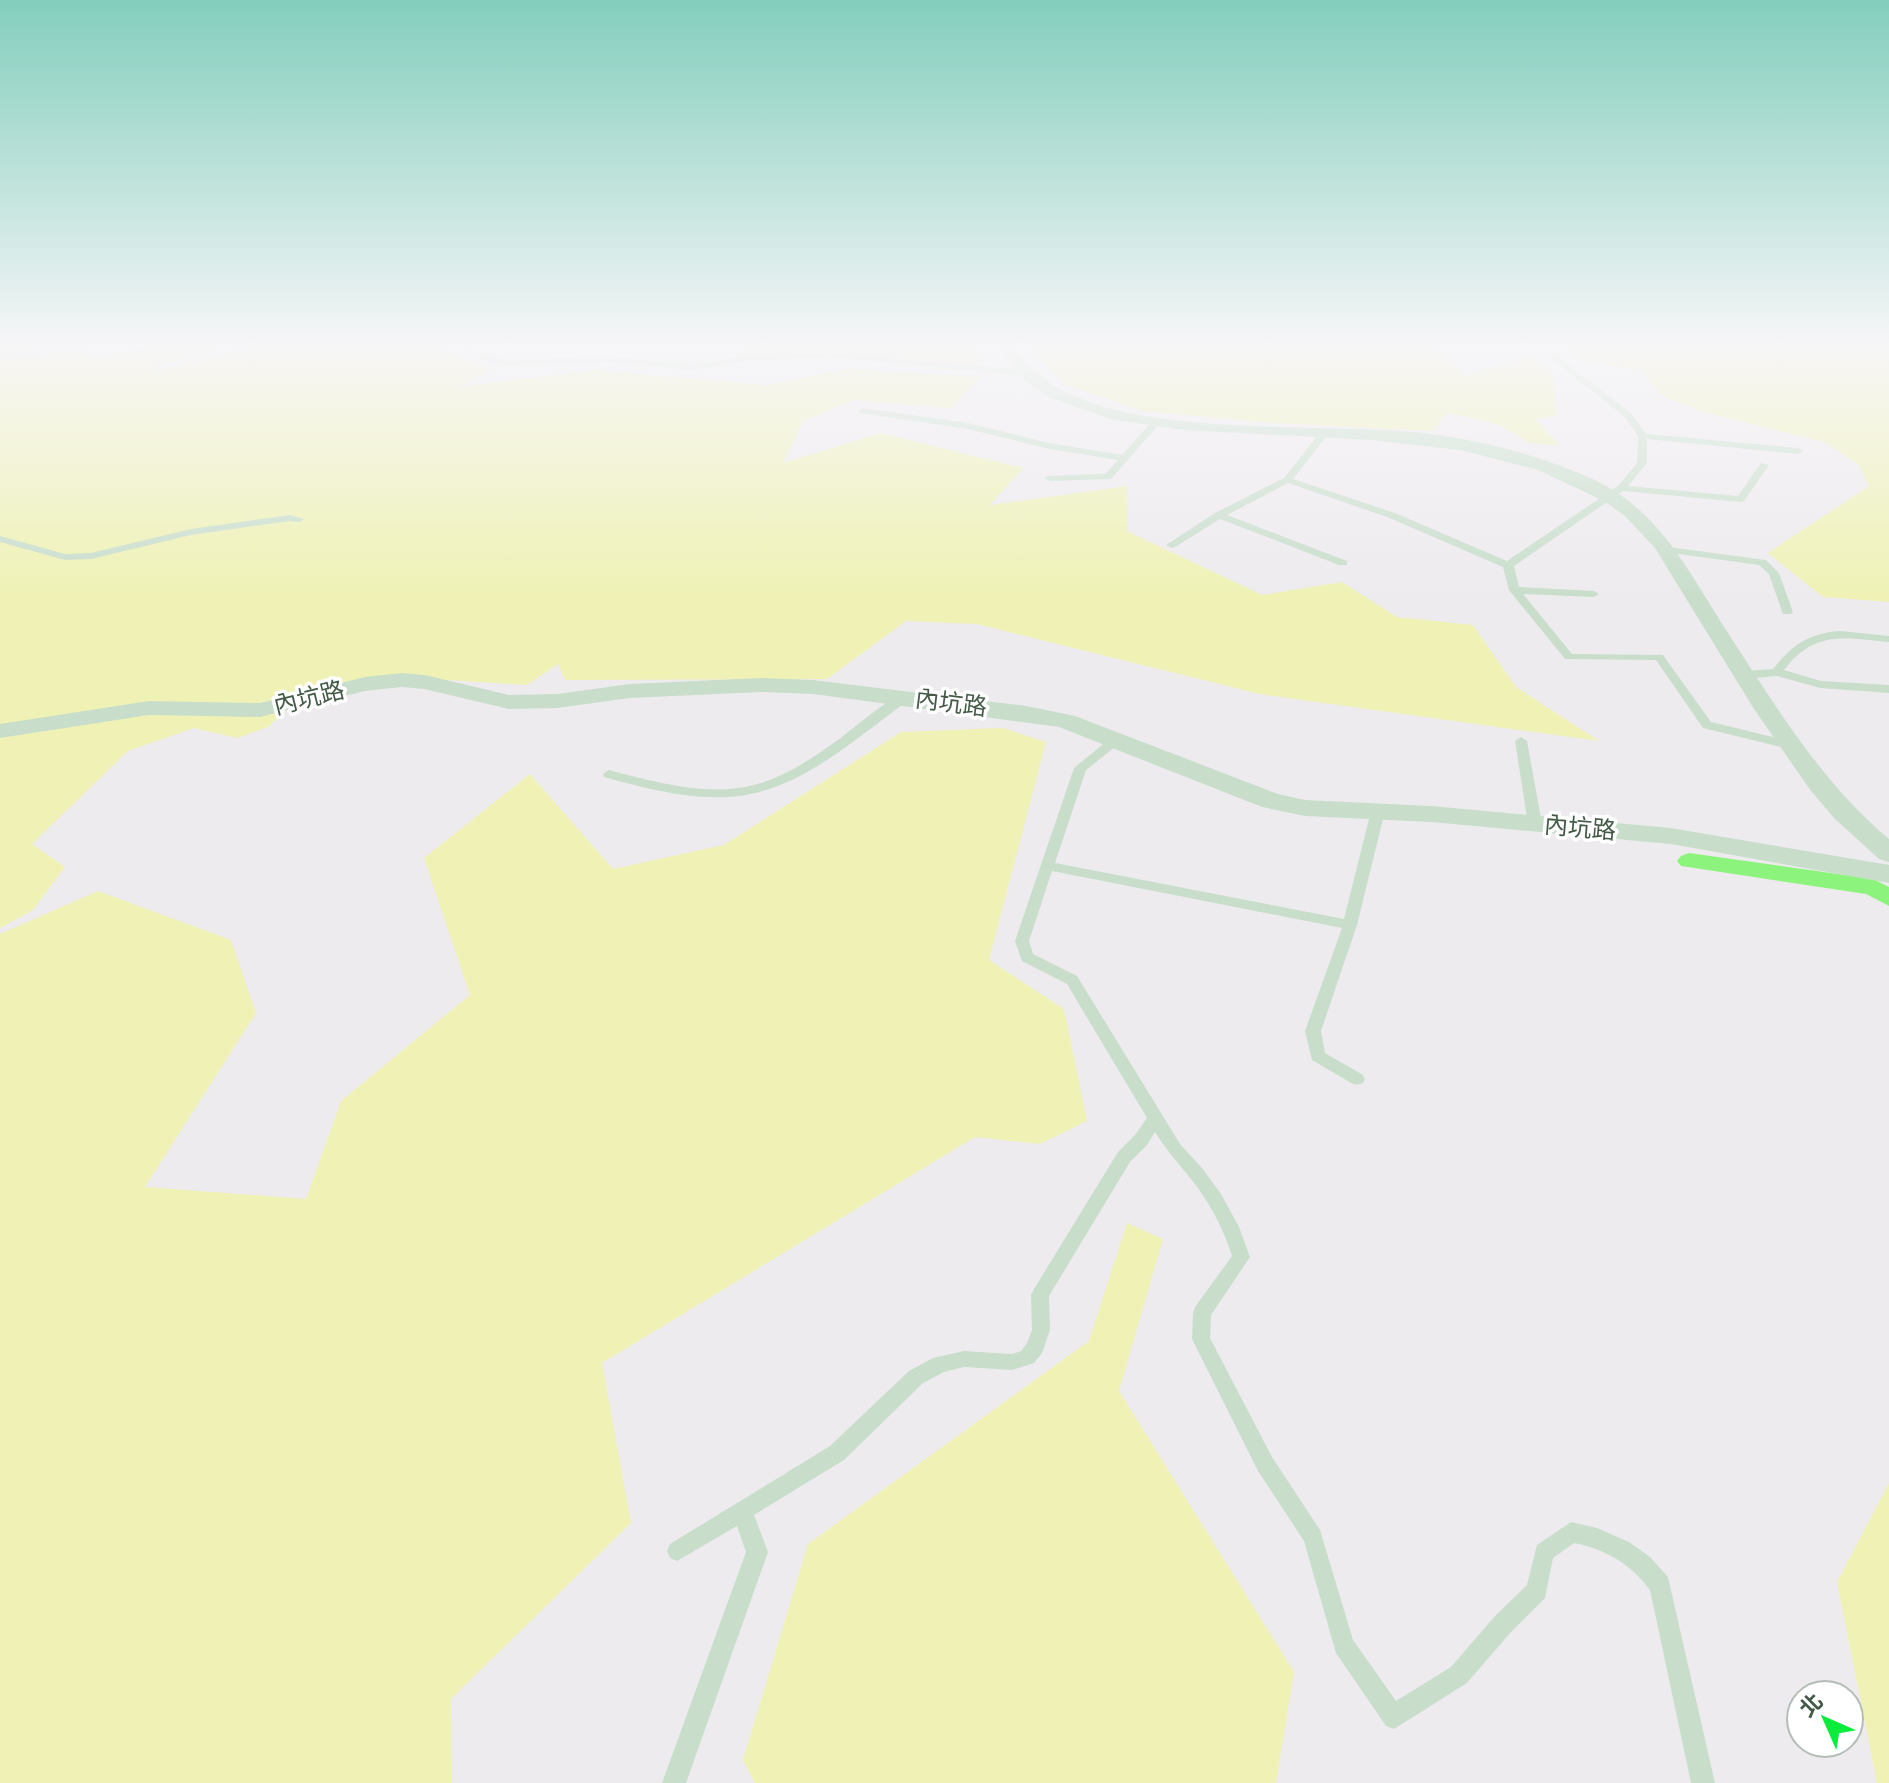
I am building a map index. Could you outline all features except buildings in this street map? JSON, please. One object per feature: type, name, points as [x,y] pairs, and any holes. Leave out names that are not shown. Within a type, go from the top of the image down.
[{"type":"street","points":[[1266,429],[1416,438],[1496,451],[1615,492],[1668,550],[1700,607],[1820,787],[1846,816],[1889,853]]},
{"type":"street","name":"內坑路","points":[[0,731],[149,708],[260,710],[365,684],[402,680],[425,682],[509,702],[557,701],[630,691],[761,685],[813,687],[1026,713],[1066,721],[1271,801],[1305,808],[1378,811],[1671,836],[1889,874]]},
{"type":"lane","points":[[979,429],[1049,446],[1126,458]]},
{"type":"lane","points":[[1050,478],[1102,478],[1116,471],[1150,429]]},
{"type":"lane","points":[[1508,565],[1615,492],[1642,463],[1643,436],[1638,429]]},
{"type":"lane","points":[[1171,545],[1219,515],[1287,480],[1324,433]]},
{"type":"lane","points":[[1643,436],[1798,451]]},
{"type":"lane","points":[[1615,492],[1741,499],[1764,465]]},
{"type":"lane","points":[[1287,480],[1391,515],[1508,565]]},
{"type":"lane","points":[[1219,515],[1343,563]]},
{"type":"lane","points":[[0,539],[65,557],[91,556],[191,532],[299,519]]},
{"type":"lane","points":[[1668,550],[1762,562],[1774,573],[1787,612]]},
{"type":"lane","points":[[1508,565],[1514,590],[1569,657],[1659,657],[1707,725],[1793,746]]},
{"type":"lane","points":[[1514,590],[1594,594]]},
{"type":"lane","points":[[1777,672],[1789,653],[1822,633],[1889,639]]},
{"type":"lane","points":[[1745,675],[1777,672],[1820,684],[1889,689]]},
{"type":"lane","points":[[609,774],[671,788],[742,792],[795,772],[905,697]]},
{"type":"lane","points":[[1116,740],[1080,768],[1022,941],[1023,949],[1027,957],[1072,980],[1174,1149],[1197,1172],[1235,1235],[1241,1257],[1202,1313],[1201,1339],[1265,1464],[1313,1537],[1344,1645],[1394,1718],[1407,1706],[1459,1675],[1537,1590],[1544,1552],[1571,1532],[1590,1536],[1638,1559],[1660,1585],[1703,1783]]},
{"type":"lane","points":[[1521,741],[1535,824]]},
{"type":"lane","points":[[1357,1079],[1318,1056],[1313,1031],[1350,925],[1378,811]]},
{"type":"lane","points":[[1048,866],[1284,909],[1350,925]]},
{"type":"lane","points":[[677,1551],[744,1515],[837,1453],[916,1377],[940,1364],[964,1359],[1012,1362],[1027,1357],[1035,1347],[1041,1330],[1040,1295],[1124,1157],[1141,1140],[1155,1118]]},
{"type":"lane","points":[[674,1783],[757,1552],[744,1515]]},
{"type":"green space","points":[[0,429],[799,429],[783,463],[881,433],[1023,468],[990,505],[1127,486],[1127,531],[1262,595],[1342,582],[1397,617],[1473,625],[1516,687],[1599,741],[1260,694],[977,624],[906,621],[827,679],[565,680],[558,664],[527,685],[448,680],[422,686],[353,682],[308,691],[268,727],[237,738],[194,728],[128,751],[32,844],[65,867],[33,910],[0,928]]},
{"type":"green space","points":[[1506,429],[1544,429],[1560,446],[1530,443]]},
{"type":"green space","points":[[1772,429],[1889,429],[1889,602],[1823,597],[1768,553],[1869,486],[1859,465],[1824,442]]},
{"type":"green space","points":[[1003,728],[1046,742],[989,960],[1064,1009],[1087,1121],[1040,1144],[975,1137],[602,1363],[631,1523],[451,1699],[452,1783],[0,1783],[0,934],[98,891],[231,940],[256,1013],[145,1187],[306,1199],[341,1101],[470,995],[424,858],[530,774],[613,869],[724,845],[901,732]]},
{"type":"green space","points":[[1127,1223],[1163,1239],[1119,1391],[1294,1672],[1276,1783],[755,1783],[743,1760],[808,1544],[1089,1341]]},
{"type":"green space","points":[[1889,1483],[1889,1783],[1877,1783],[1865,1723],[1865,1679],[1856,1679],[1837,1582]]},
{"type":"waterway","points":[[1689,861],[1873,887],[1889,898]]}]
